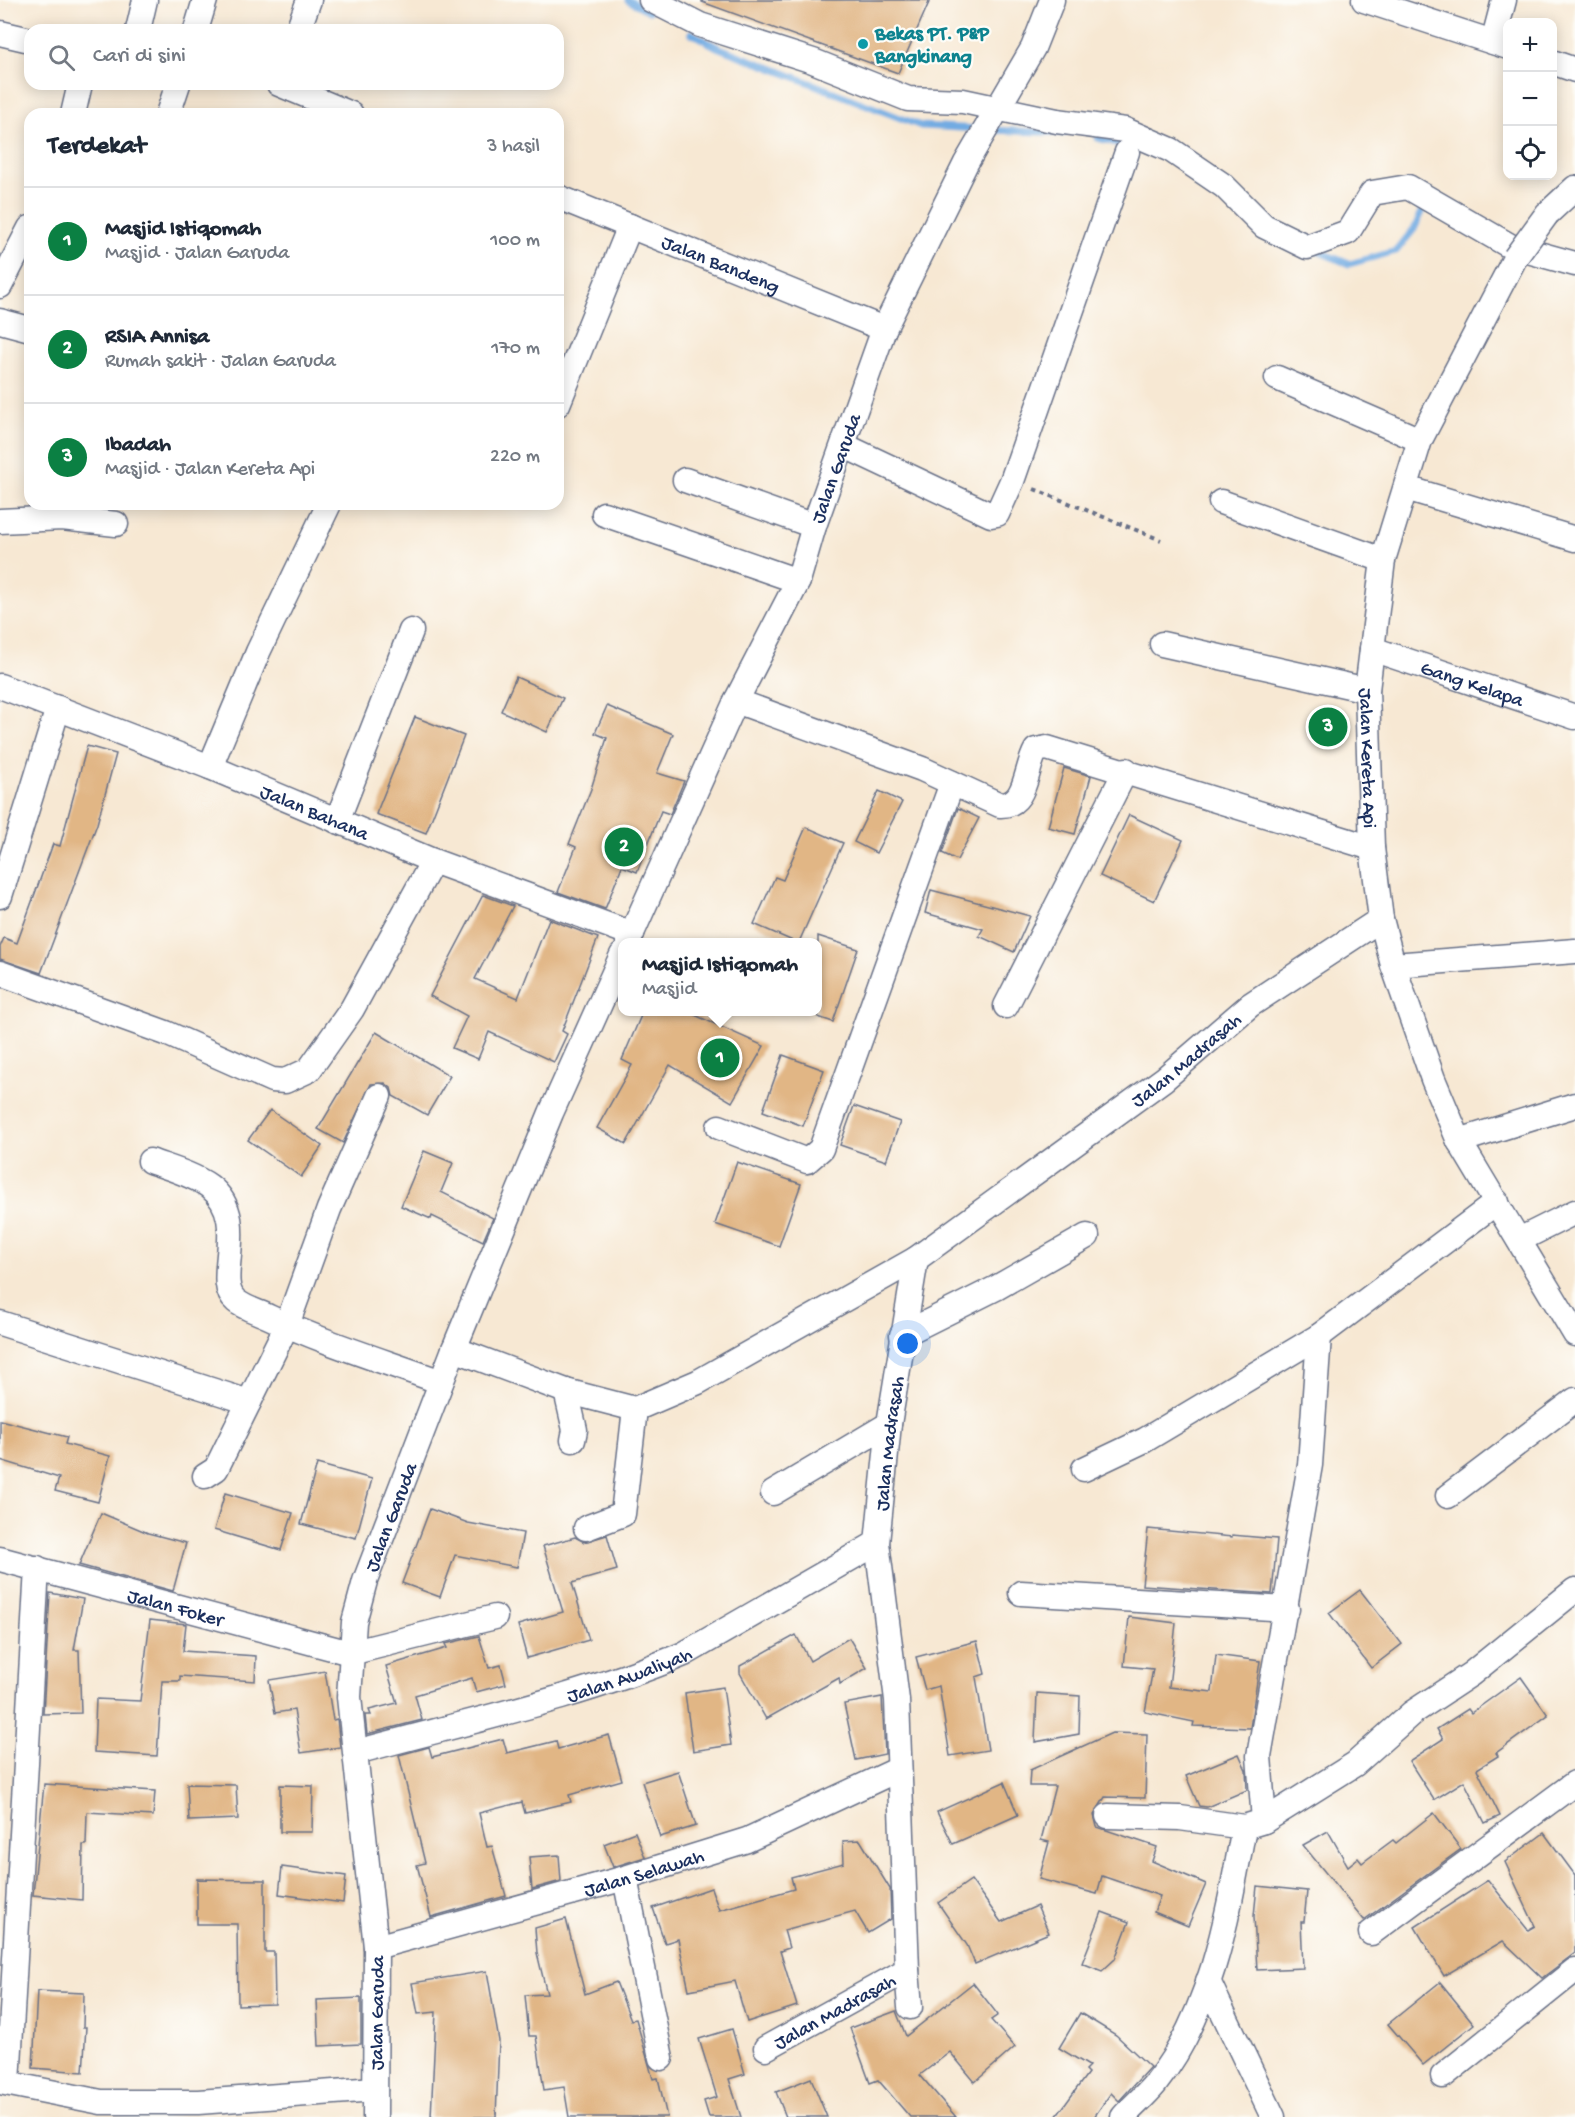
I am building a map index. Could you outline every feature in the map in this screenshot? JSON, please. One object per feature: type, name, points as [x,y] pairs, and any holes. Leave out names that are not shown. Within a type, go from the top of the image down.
[{"type":"street","points":[[139,24],[145,0]]},
{"type":"street","points":[[198,24],[205,0]]},
{"type":"street","points":[[300,24],[309,0]]},
{"type":"street","points":[[651,0],[700,25],[813,61],[908,99],[963,101],[995,112],[1125,130],[1171,150],[1224,186],[1264,226],[1307,246],[1348,232],[1372,193],[1408,187],[1510,246],[1575,264]]},
{"type":"street","name":"Jalan Garuda","points":[[631,938],[736,700],[798,581],[814,526],[845,446],[884,329],[966,163],[1033,48],[1052,0]]},
{"type":"street","points":[[1364,0],[1500,44],[1504,0]]},
{"type":"street","points":[[0,33],[24,39]]},
{"type":"street","points":[[1557,65],[1575,70]]},
{"type":"street","points":[[74,108],[79,90]]},
{"type":"street","points":[[170,108],[176,90]]},
{"type":"street","points":[[293,90],[337,108]]},
{"type":"street","points":[[845,446],[991,515],[999,513],[1127,152]]},
{"type":"street","name":"Jalan Kereta Api","points":[[1575,188],[1547,214],[1515,258],[1420,440],[1383,561],[1367,690],[1372,848],[1381,919],[1393,965],[1433,1079],[1459,1141],[1575,1334]]},
{"type":"street","name":"Jalan Bandeng","points":[[564,199],[884,329]]},
{"type":"street","points":[[564,389],[630,226]]},
{"type":"street","points":[[0,286],[24,240]]},
{"type":"street","points":[[0,321],[24,327]]},
{"type":"street","points":[[1277,378],[1420,440]]},
{"type":"street","points":[[685,480],[814,526]]},
{"type":"street","points":[[1406,488],[1575,539]]},
{"type":"street","points":[[1221,502],[1383,561]]},
{"type":"street","points":[[210,767],[258,652],[327,510]]},
{"type":"street","points":[[604,514],[798,581]]},
{"type":"street","points":[[0,521],[62,518],[116,524]]},
{"type":"street","points":[[337,821],[411,631]]},
{"type":"street","points":[[1162,644],[1367,690]]},
{"type":"street","name":"Gang Kelapa","points":[[1372,649],[1575,717]]},
{"type":"street","name":"Jalan Bahana","points":[[0,686],[210,767],[618,940]]},
{"type":"street","points":[[736,700],[922,769],[1000,805],[1011,806],[1018,800],[1036,750],[1047,748],[1126,770],[1372,848]]},
{"type":"street","points":[[0,896],[58,708]]},
{"type":"street","points":[[1006,1006],[1126,770]]},
{"type":"street","points":[[719,1127],[807,1161],[821,1149],[952,783]]},
{"type":"street","points":[[0,974],[165,1033],[272,1080],[285,1081],[309,1070],[352,1009],[434,861]]},
{"type":"street","name":"Jalan Madrasah","points":[[766,2048],[907,1970],[897,1700],[877,1543],[889,1424],[916,1259],[1164,1079],[1250,1005],[1381,919]]},
{"type":"street","points":[[1393,965],[1575,951]]},
{"type":"street","name":"Jalan Garuda","points":[[375,2117],[376,1947],[349,1697],[350,1653],[354,1622],[365,1581],[454,1349],[551,1113],[618,966]]},
{"type":"street","points":[[205,1476],[216,1469],[287,1325],[328,1209],[379,1096]]},
{"type":"street","points":[[1459,1141],[1575,1105]]},
{"type":"street","points":[[150,1161],[196,1178],[220,1198],[229,1216],[232,1234],[228,1270],[230,1292],[236,1301],[287,1325],[441,1382]]},
{"type":"street","points":[[1084,1470],[1145,1440],[1319,1336],[1497,1202]]},
{"type":"street","points":[[1519,1240],[1575,1212]]},
{"type":"street","points":[[902,1335],[996,1288],[1087,1236]]},
{"type":"street","points":[[454,1349],[566,1391],[635,1409],[698,1382],[916,1259]]},
{"type":"street","points":[[0,1323],[249,1402]]},
{"type":"street","points":[[1123,2117],[1155,2084],[1185,2037],[1208,1981],[1254,1824],[1259,1756],[1287,1609],[1310,1465],[1319,1336]]},
{"type":"street","points":[[566,1391],[574,1430],[573,1440]]},
{"type":"street","points":[[1448,1496],[1575,1400]]},
{"type":"street","points":[[586,1528],[623,1514],[635,1409]]},
{"type":"street","points":[[773,1493],[889,1424]]},
{"type":"street","name":"Jalan Awaliyah","points":[[356,1752],[593,1688],[652,1667],[684,1654],[877,1543]]},
{"type":"street","name":"Jalan Foker","points":[[0,1559],[350,1653]]},
{"type":"street","points":[[37,1568],[4,2083],[100,2109],[197,2110],[375,2089]]},
{"type":"street","points":[[1108,1816],[1180,1818],[1254,1824],[1355,1764],[1412,1713],[1471,1674],[1575,1590]]},
{"type":"street","points":[[1021,1593],[1287,1609]]},
{"type":"street","points":[[350,1653],[495,1617]]},
{"type":"street","name":"Jalan Selawah","points":[[376,1947],[625,1878],[747,1840],[899,1769]]},
{"type":"street","points":[[1371,1933],[1575,1783]]},
{"type":"street","points":[[625,1878],[661,2058]]},
{"type":"street","points":[[907,1970],[910,2007]]},
{"type":"street","points":[[1443,2076],[1575,1970]]},
{"type":"street","points":[[1208,1981],[1273,2117]]},
{"type":"path","points":[[1012,481],[1161,540]]},
{"type":"building","name":"Bekas PT. P&P Bangkinang","points":[[702,0],[930,0],[898,73],[702,2]]},
{"type":"building","points":[[516,677],[563,698],[547,732],[501,711]]},
{"type":"building","points":[[607,706],[673,734],[657,773],[684,781],[670,814],[661,811],[637,872],[622,866],[605,909],[558,892],[576,847],[569,844],[591,789],[607,738],[595,733]]},
{"type":"building","points":[[415,717],[464,736],[426,833],[376,814]]},
{"type":"building","points":[[87,746],[116,754],[97,824],[41,973],[0,959],[0,947],[4,938],[17,943],[53,844],[60,846]]},
{"type":"building","points":[[1064,768],[1091,776],[1075,834],[1048,827]]},
{"type":"building","points":[[879,791],[902,802],[876,853],[854,842]]},
{"type":"building","points":[[958,808],[979,818],[957,860],[942,853]]},
{"type":"building","points":[[1129,815],[1183,840],[1154,901],[1100,876]]},
{"type":"building","points":[[806,827],[843,843],[801,938],[786,938],[754,924],[775,877],[783,880]]},
{"type":"building","points":[[931,890],[1030,916],[1014,952],[979,936],[983,929],[925,913]]},
{"type":"building","points":[[483,895],[513,906],[475,979],[518,998],[549,919],[598,938],[562,1031],[567,1034],[554,1062],[489,1032],[478,1059],[452,1048],[467,1016],[430,996]]},
{"type":"building","points":[[818,936],[858,949],[833,1022],[818,1017],[822,1016],[822,938]]},
{"type":"building","points":[[641,1016],[697,1016],[764,1046],[732,1102],[670,1065],[626,1144],[597,1128],[632,1065],[622,1060]]},
{"type":"building","points":[[376,1032],[450,1076],[427,1115],[393,1096],[391,1088],[385,1083],[371,1084],[343,1143],[318,1129]]},
{"type":"building","points":[[783,1055],[824,1070],[803,1126],[763,1111]]},
{"type":"building","points":[[854,1106],[900,1122],[886,1161],[840,1145]]},
{"type":"building","points":[[270,1110],[322,1146],[301,1177],[248,1140]]},
{"type":"building","points":[[424,1151],[453,1163],[441,1192],[493,1218],[483,1241],[432,1216],[431,1219],[401,1206]]},
{"type":"building","points":[[737,1162],[801,1184],[779,1246],[715,1224]]},
{"type":"building","points":[[0,1420],[67,1437],[65,1444],[110,1456],[98,1502],[55,1491],[59,1478],[0,1460]]},
{"type":"building","points":[[317,1464],[372,1479],[356,1538],[301,1524]]},
{"type":"building","points":[[225,1493],[293,1513],[281,1550],[214,1530]]},
{"type":"building","points":[[430,1509],[468,1523],[523,1533],[517,1567],[455,1555],[440,1597],[402,1583]]},
{"type":"building","points":[[101,1513],[148,1533],[186,1543],[173,1591],[79,1565]]},
{"type":"building","points":[[1148,1529],[1277,1539],[1272,1594],[1142,1585]]},
{"type":"building","points":[[607,1535],[617,1570],[572,1583],[589,1640],[527,1658],[518,1625],[563,1612],[543,1546],[575,1537],[584,1542]]},
{"type":"building","points":[[1360,1590],[1402,1644],[1371,1668],[1329,1613]]},
{"type":"building","points":[[50,1593],[83,1599],[74,1650],[79,1650],[81,1713],[43,1714]]},
{"type":"building","points":[[1129,1617],[1176,1623],[1169,1687],[1212,1692],[1216,1655],[1260,1661],[1250,1728],[1193,1726],[1194,1722],[1145,1712],[1153,1669],[1124,1666]]},
{"type":"building","points":[[150,1620],[186,1624],[183,1651],[256,1656],[255,1681],[180,1676],[180,1681],[162,1681],[157,1756],[94,1752],[96,1699],[140,1701]]},
{"type":"building","points":[[796,1635],[810,1661],[849,1638],[867,1668],[840,1684],[839,1678],[766,1719],[740,1673],[740,1666]]},
{"type":"building","points":[[479,1636],[489,1668],[501,1665],[506,1684],[476,1692],[472,1678],[415,1695],[422,1720],[367,1734],[365,1715],[371,1715],[369,1710],[397,1703],[386,1666],[447,1648],[445,1644]]},
{"type":"building","points":[[977,1641],[985,1674],[976,1677],[988,1750],[950,1756],[939,1686],[925,1690],[916,1657]]},
{"type":"building","points":[[325,1671],[333,1720],[337,1719],[340,1747],[301,1753],[294,1710],[275,1713],[269,1680]]},
{"type":"building","points":[[1521,1677],[1548,1715],[1496,1753],[1498,1756],[1477,1769],[1500,1816],[1485,1823],[1464,1781],[1434,1800],[1409,1761],[1443,1739],[1437,1729],[1468,1709],[1471,1713]]},
{"type":"building","points":[[723,1687],[731,1745],[693,1751],[685,1693]]},
{"type":"building","points":[[1037,1693],[1080,1696],[1079,1734],[1035,1742]]},
{"type":"building","points":[[882,1697],[885,1754],[856,1760],[844,1704]]},
{"type":"building","points":[[1112,1733],[1147,1734],[1145,1798],[1105,1797],[1094,1815],[1097,1827],[1157,1847],[1152,1861],[1206,1884],[1188,1926],[1154,1912],[1160,1896],[1102,1876],[1097,1894],[1039,1879],[1049,1842],[1041,1840],[1055,1786],[1029,1786],[1030,1770]]},
{"type":"building","points":[[609,1735],[622,1780],[569,1795],[571,1802],[525,1813],[522,1802],[479,1813],[487,1847],[492,1846],[506,1896],[431,1917],[417,1865],[425,1863],[399,1755],[429,1747],[432,1757],[503,1739],[507,1753],[556,1741],[558,1749]]},
{"type":"building","points":[[1239,1754],[1246,1770],[1247,1790],[1207,1807],[1199,1806],[1186,1776]]},
{"type":"building","points":[[678,1771],[696,1826],[660,1837],[642,1782]]},
{"type":"building","points":[[1004,1782],[1018,1815],[953,1844],[937,1812]]},
{"type":"building","points":[[44,1784],[155,1791],[153,1816],[87,1812],[86,1845],[83,1845],[82,1900],[33,1895]]},
{"type":"building","points":[[187,1784],[236,1785],[238,1819],[189,1821]]},
{"type":"building","points":[[280,1785],[313,1786],[312,1832],[280,1832]]},
{"type":"building","points":[[1434,1813],[1461,1849],[1364,1920],[1303,1845],[1328,1831],[1348,1866],[1358,1858],[1362,1863],[1393,1840],[1396,1843]]},
{"type":"building","points":[[635,1832],[645,1857],[613,1867],[604,1844]]},
{"type":"building","points":[[1544,1833],[1575,1875],[1575,1953],[1542,1978],[1503,1941],[1444,1976],[1415,1927],[1488,1880],[1528,1930],[1535,1926],[1505,1862]]},
{"type":"building","points":[[860,1840],[890,1889],[891,1919],[868,1933],[855,1911],[784,1930],[789,1948],[780,1951],[797,2006],[747,2022],[735,1981],[689,1990],[678,1939],[665,1943],[653,1908],[711,1888],[719,1910],[794,1889],[791,1877],[844,1863],[843,1841]]},
{"type":"building","points":[[559,1855],[561,1881],[532,1889],[529,1857]]},
{"type":"building","points":[[282,1867],[346,1876],[343,1903],[279,1894]]},
{"type":"building","points":[[197,1879],[265,1880],[265,1952],[274,1952],[275,2004],[238,2005],[237,1924],[197,1924]]},
{"type":"building","points":[[971,1880],[1001,1922],[1037,1906],[1049,1933],[975,1964],[967,1945],[938,1903]]},
{"type":"building","points":[[1257,1886],[1307,1891],[1304,1922],[1301,1922],[1303,1968],[1257,1970],[1254,1916]]},
{"type":"building","points":[[1102,1912],[1129,1922],[1115,1959],[1102,1971],[1082,1963]]},
{"type":"building","points":[[566,1919],[585,1994],[616,1982],[631,2020],[636,2019],[653,2079],[658,2078],[667,2117],[569,2117],[564,2087],[544,2090],[536,2036],[529,2036],[525,1995],[547,1994],[537,1953],[535,1928]]},
{"type":"building","points":[[487,1971],[499,2041],[496,2117],[431,2117],[436,2012],[418,2014],[412,1983]]},
{"type":"building","points":[[1440,1982],[1474,2024],[1423,2065],[1388,2024]]},
{"type":"building","points":[[973,1983],[998,2015],[991,2020],[1015,2047],[975,2082],[950,2052],[920,2075],[956,2117],[910,2117],[878,2080],[870,2083],[850,2028],[896,2011],[906,2036]]},
{"type":"building","points":[[37,1991],[84,1993],[83,2027],[86,2027],[83,2072],[33,2068]]},
{"type":"building","points":[[361,1998],[361,2044],[319,2046],[317,2000]]},
{"type":"building","points":[[1080,2013],[1116,2035],[1150,2067],[1119,2101],[1111,2093],[1094,2117],[1056,2117],[1088,2073],[1085,2070],[1089,2066],[1059,2048]]},
{"type":"building","points":[[732,2029],[745,2074],[729,2079],[741,2117],[709,2117],[704,2101],[717,2097],[699,2039]]},
{"type":"building","points":[[811,2078],[827,2117],[786,2117],[776,2092]]},
{"type":"waterway","points":[[628,0],[649,11]]},
{"type":"waterway","points":[[691,33],[717,47],[921,126],[980,129]]},
{"type":"waterway","points":[[991,130],[1064,133]]},
{"type":"waterway","points":[[1098,138],[1128,146]]},
{"type":"waterway","points":[[1315,250],[1349,264],[1396,251],[1414,229],[1424,208],[1431,208]]},
{"type":"place","name":"Bekas PT. P&P Bangkinang","points":[[863,44]]},
{"type":"place","name":"Ibadah","points":[[1328,727]]},
{"type":"place","name":"RSIA Annisa","points":[[624,847]]},
{"type":"place","name":"Masjid Istiqomah","points":[[720,1058]]}]
